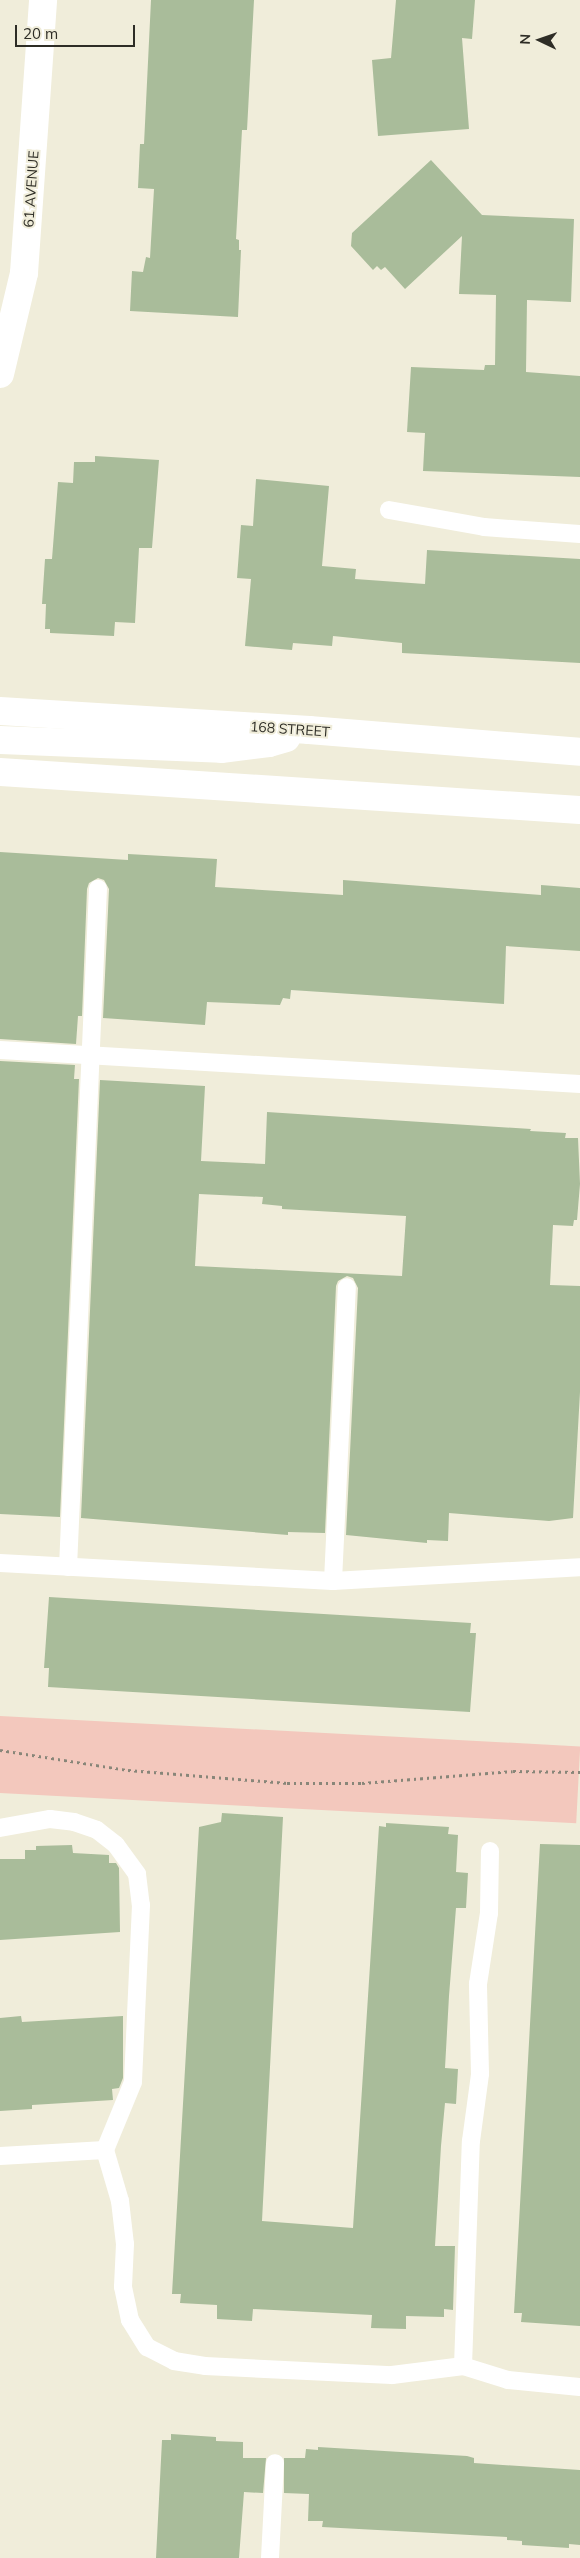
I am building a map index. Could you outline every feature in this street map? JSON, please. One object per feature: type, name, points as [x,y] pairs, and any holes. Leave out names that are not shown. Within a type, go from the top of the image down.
[{"type":"main road","name":"61 AVENUE","points":[[0,374],[24,273],[43,0]]},
{"type":"main road","name":"168 STREET","points":[[0,711],[309,730],[580,752]]},
{"type":"main road","points":[[0,740],[221,749],[269,743],[309,730]]},
{"type":"main road","points":[[0,772],[580,810]]},
{"type":"lane","points":[[389,510],[484,527],[580,534]]},
{"type":"lane","points":[[68,1567],[98,889]]},
{"type":"lane","points":[[0,1050],[580,1084]]},
{"type":"lane","points":[[332,1581],[347,1287]]},
{"type":"lane","points":[[0,1563],[332,1581],[580,1567]]},
{"type":"lane","points":[[0,1828],[50,1819],[74,1822],[97,1830],[116,1845],[137,1874],[141,1905],[133,2082],[105,2150],[122,2218],[125,2244],[123,2288],[130,2320],[147,2347],[174,2361],[205,2366],[392,2375],[463,2366],[516,2382],[580,2387]]},
{"type":"lane","points":[[463,2366],[471,2141],[480,2074],[478,1984],[489,1913],[490,1852]]},
{"type":"lane","points":[[0,2156],[105,2150]]},
{"type":"lane","points":[[270,2558],[275,2463]]},
{"type":"path","points":[[0,1750],[128,1770],[287,1783],[362,1783],[513,1771],[580,1772]]},
{"type":"shaded area","points":[[0,1716],[580,1746],[576,1823],[0,1793]]},
{"type":"building","points":[[151,0],[254,0],[247,130],[242,130],[236,239],[239,240],[239,250],[241,250],[238,317],[130,311],[132,271],[143,272],[146,257],[150,258],[154,189],[138,188],[140,144],[144,144]]},
{"type":"building","points":[[396,0],[475,0],[472,39],[462,38],[469,129],[378,136],[372,60],[391,58]]},
{"type":"building","points":[[431,160],[482,215],[574,219],[571,302],[527,300],[526,372],[580,376],[580,477],[423,471],[425,433],[407,432],[411,367],[484,370],[485,365],[495,365],[496,295],[459,294],[462,236],[405,289],[385,267],[381,270],[377,266],[373,270],[351,246],[352,233]]},
{"type":"building","points":[[95,456],[159,460],[152,548],[139,548],[135,623],[115,622],[114,636],[50,633],[50,629],[45,629],[46,604],[42,604],[45,559],[52,559],[58,482],[73,483],[74,462],[95,462]]},
{"type":"building","points":[[256,479],[329,486],[322,566],[356,569],[355,579],[425,584],[427,550],[580,559],[580,663],[402,653],[402,643],[333,636],[332,646],[293,643],[292,650],[245,646],[251,579],[237,578],[241,525],[253,526]]},
{"type":"building","points":[[0,852],[128,860],[128,854],[217,859],[215,887],[343,895],[343,880],[541,895],[541,885],[580,888],[580,951],[506,946],[504,1004],[291,990],[290,999],[283,998],[280,1005],[207,1002],[205,1025],[103,1018],[109,889],[104,880],[98,878],[89,883],[87,889],[82,1016],[78,1016],[76,1044],[0,1039]]},
{"type":"building","points":[[0,1061],[75,1065],[74,1079],[79,1079],[60,1517],[0,1514]]},
{"type":"building","points":[[100,1080],[205,1086],[201,1161],[265,1164],[267,1112],[531,1129],[530,1131],[566,1133],[565,1138],[578,1138],[580,1184],[577,1220],[574,1220],[573,1226],[553,1225],[550,1285],[580,1286],[580,1392],[573,1518],[549,1521],[449,1513],[448,1541],[427,1540],[427,1543],[346,1535],[358,1288],[353,1278],[347,1276],[338,1281],[336,1286],[325,1533],[288,1532],[288,1535],[81,1518]],"holes":[[[199,1194],[263,1197],[262,1204],[282,1206],[282,1209],[406,1216],[402,1276],[195,1266]]]},
{"type":"building","points":[[49,1597],[471,1623],[470,1633],[476,1633],[470,1712],[48,1687],[49,1668],[44,1668]]},
{"type":"building","points":[[222,1813],[283,1817],[262,2221],[353,2228],[379,1826],[386,1827],[386,1823],[449,1827],[448,1834],[458,1835],[456,1872],[468,1873],[466,1908],[456,1908],[445,2068],[458,2069],[456,2104],[445,2103],[435,2246],[455,2246],[453,2310],[444,2309],[444,2317],[406,2316],[406,2329],[371,2328],[372,2315],[253,2309],[252,2321],[217,2319],[217,2305],[180,2303],[181,2294],[172,2294],[199,1827],[221,1822]]},
{"type":"building","points":[[540,1844],[580,1845],[580,2326],[521,2322],[522,2313],[514,2313]]},
{"type":"building","points":[[72,1845],[73,1853],[109,1855],[109,1863],[116,1863],[119,1868],[120,1932],[0,1940],[0,1859],[25,1859],[25,1850],[36,1850],[36,1846]]},
{"type":"building","points":[[21,2016],[22,2022],[123,2016],[123,2078],[119,2088],[112,2089],[113,2100],[32,2105],[32,2109],[0,2111],[0,2018]]},
{"type":"building","points":[[171,2434],[216,2437],[216,2441],[243,2442],[243,2458],[266,2458],[263,2493],[244,2492],[239,2558],[156,2558],[162,2440],[171,2440]]},
{"type":"building","points":[[318,2447],[467,2456],[474,2458],[474,2463],[580,2470],[580,2545],[569,2544],[569,2548],[522,2545],[522,2541],[507,2540],[507,2537],[322,2527],[323,2521],[308,2521],[309,2494],[284,2493],[284,2458],[305,2458],[306,2449],[318,2450]]}]
